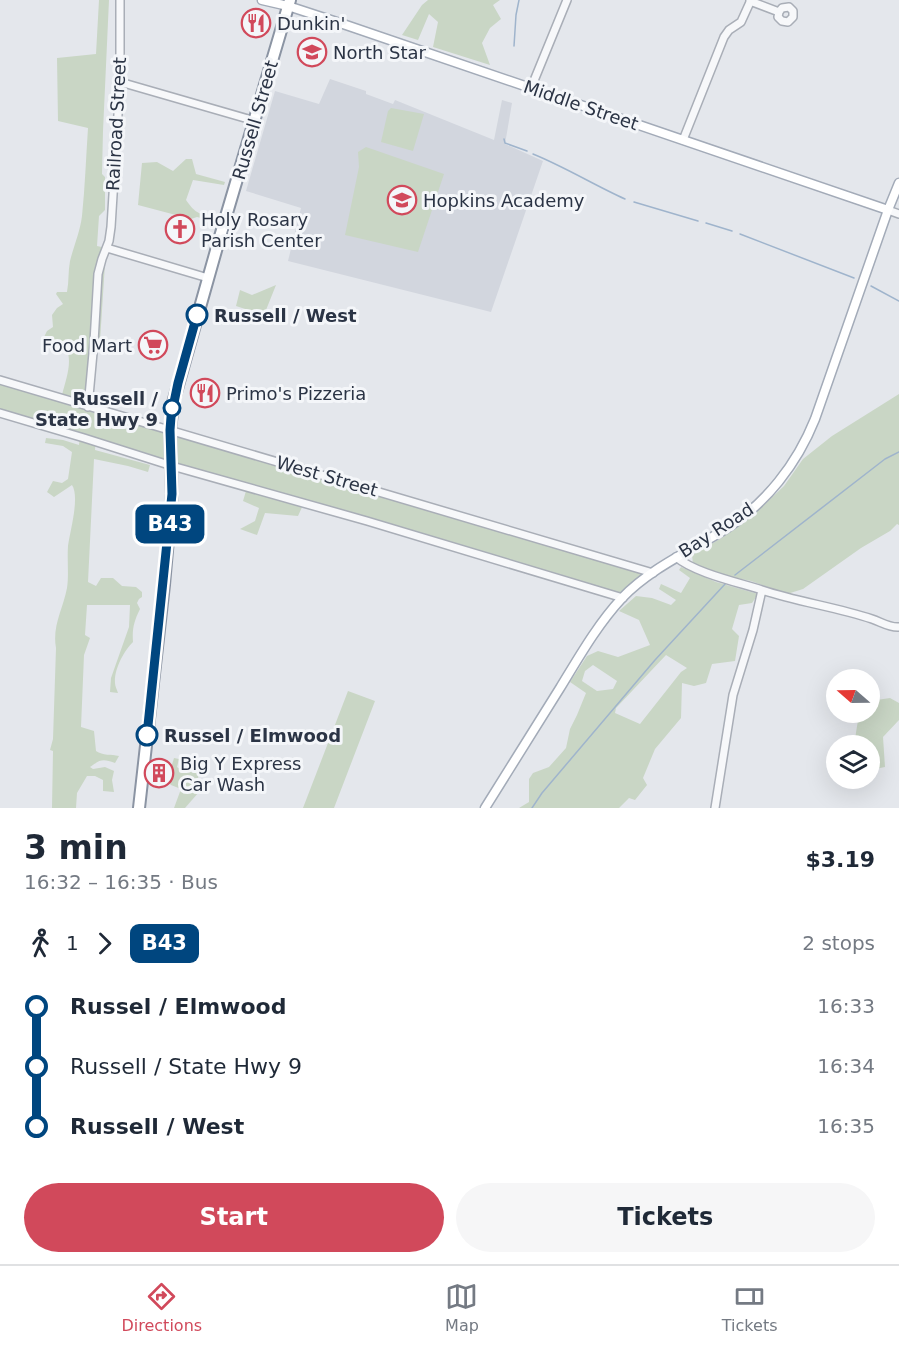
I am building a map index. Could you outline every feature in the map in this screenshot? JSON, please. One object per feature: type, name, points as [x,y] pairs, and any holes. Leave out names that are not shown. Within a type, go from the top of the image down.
[{"type":"highway","name":"Russell Street","points":[[139,808],[169,532],[172,494],[170,430],[173,403],[289,3]]},
{"type":"main road","name":"Middle Street","points":[[262,0],[289,3],[888,210]]},
{"type":"main road","name":"Bay Road","points":[[485,808],[602,621],[635,586],[676,557],[724,530],[745,515],[787,471],[811,428],[899,183]]},
{"type":"street","name":"Railroad Street","points":[[88,406],[98,274],[107,248],[111,226],[120,82],[120,0]]},
{"type":"street","points":[[531,88],[567,0]]},
{"type":"street","points":[[682,140],[724,37],[729,30],[741,22],[750,0],[779,12]]},
{"type":"street","points":[[120,82],[255,121]]},
{"type":"street","name":"Middle Street","points":[[888,210],[899,214]]},
{"type":"street","points":[[107,248],[208,278]]},
{"type":"street","name":"West Street","points":[[1,382],[653,573]]},
{"type":"street","name":"West Street","points":[[0,413],[172,466],[530,568],[623,598]]},
{"type":"street","points":[[676,557],[697,569],[782,596],[871,619],[897,629]]},
{"type":"street","points":[[715,808],[733,695],[753,630],[762,590]]},
{"type":"shaded area","name":"Hopkins Academy","points":[[330,79],[366,91],[366,94],[393,104],[395,100],[494,140],[502,100],[512,103],[505,144],[543,161],[491,312],[288,261],[301,208],[246,191],[275,91],[319,104]]},
{"type":"green space","points":[[99,0],[109,0],[102,174],[105,177],[105,210],[99,216],[97,246],[106,248],[100,341],[93,371],[91,412],[180,436],[643,573],[621,594],[96,438],[95,450],[150,465],[148,472],[94,459],[88,582],[96,586],[101,578],[113,578],[122,586],[136,587],[142,592],[142,597],[137,603],[140,609],[134,625],[133,642],[123,655],[116,672],[115,684],[118,693],[110,692],[111,678],[129,627],[130,605],[87,605],[85,635],[90,638],[84,655],[81,727],[94,731],[96,751],[119,756],[115,763],[102,761],[90,767],[93,769],[105,767],[114,771],[112,780],[114,792],[103,791],[103,780],[95,776],[87,776],[77,793],[76,808],[52,808],[53,751],[50,750],[53,739],[55,632],[67,588],[68,546],[75,497],[72,485],[54,497],[47,492],[53,481],[62,483],[68,479],[72,452],[63,446],[45,443],[46,438],[79,445],[80,434],[0,409],[0,384],[80,407],[80,391],[72,396],[62,395],[69,365],[66,347],[48,345],[44,337],[53,327],[52,315],[63,304],[57,292],[67,292],[70,261],[82,216],[88,128],[58,121],[57,58],[96,54]]},
{"type":"green space","points":[[428,0],[500,0],[493,5],[501,19],[490,28],[482,43],[490,65],[433,47],[438,22],[429,14],[418,40],[402,35],[422,5]]},
{"type":"green space","points":[[391,108],[424,114],[413,151],[381,142],[388,111]]},
{"type":"green space","points":[[366,147],[444,174],[418,252],[345,235],[359,167],[358,152]]},
{"type":"green space","points":[[186,159],[192,159],[196,174],[225,182],[224,185],[193,180],[186,200],[196,211],[209,216],[209,220],[197,217],[191,219],[138,205],[142,163],[157,162],[173,171]]},
{"type":"green space","points":[[276,285],[264,315],[236,306],[240,290],[252,295]]},
{"type":"green space","points":[[899,394],[899,525],[897,524],[890,531],[861,548],[803,589],[787,594],[693,564],[692,555],[751,517],[784,486],[803,459],[832,436]]},
{"type":"green space","points":[[246,491],[303,505],[298,516],[265,513],[257,535],[240,529],[255,521],[259,508],[243,501]]},
{"type":"green space","points":[[681,567],[716,582],[758,594],[752,603],[739,605],[732,629],[739,636],[735,661],[712,664],[706,683],[694,686],[682,683],[681,718],[655,749],[643,778],[647,785],[635,800],[629,798],[619,808],[519,808],[529,802],[529,779],[533,773],[549,767],[566,748],[570,729],[586,693],[570,682],[587,656],[598,651],[618,657],[650,645],[639,620],[619,611],[636,596],[652,598],[671,605],[676,600],[659,589],[661,584],[681,593],[690,578],[679,570]],"holes":[[[666,655],[687,668],[681,672],[640,724],[615,713],[616,708]],[[593,665],[617,681],[613,689],[597,691],[582,681],[585,671]]]},
{"type":"green space","points":[[348,691],[375,701],[334,808],[303,808]]},
{"type":"green space","points":[[890,698],[899,703],[899,720],[883,737],[885,767],[880,768],[880,735],[856,735],[858,723],[880,723],[880,700]]},
{"type":"green space","points":[[174,758],[179,759],[177,767],[181,770],[195,763],[198,774],[199,792],[185,808],[174,808],[181,789],[167,781]]},
{"type":"waterway","points":[[514,46],[519,0]]},
{"type":"waterway","points":[[504,139],[505,143],[527,151]]},
{"type":"waterway","points":[[533,154],[625,199]]},
{"type":"waterway","points":[[634,202],[698,221]]},
{"type":"waterway","points":[[706,223],[732,231]]},
{"type":"waterway","points":[[740,234],[854,278]]},
{"type":"waterway","points":[[871,286],[899,301]]},
{"type":"waterway","points":[[735,575],[885,459],[899,452]]},
{"type":"waterway","points":[[532,808],[542,793],[655,660],[726,583]]},
{"type":"bus line","name":"B43","points":[[147,735],[172,494],[171,417],[197,315]]},
{"type":"place","name":"Dunkin'","points":[[256,23]]},
{"type":"place","name":"North Star","points":[[312,52]]},
{"type":"place","name":"Hopkins Academy","points":[[402,200]]},
{"type":"place","name":"Holy Rosary Parish Center","points":[[180,229]]},
{"type":"place","name":"Russell / West","points":[[197,315]]},
{"type":"place","name":"Food Mart","points":[[153,345]]},
{"type":"place","name":"Primo's Pizzeria","points":[[205,393]]},
{"type":"place","name":"Russell / State Hwy 9","points":[[172,408]]},
{"type":"place","name":"Russel / Elmwood","points":[[147,735]]},
{"type":"place","name":"Big Y Express Car Wash","points":[[159,773]]}]
